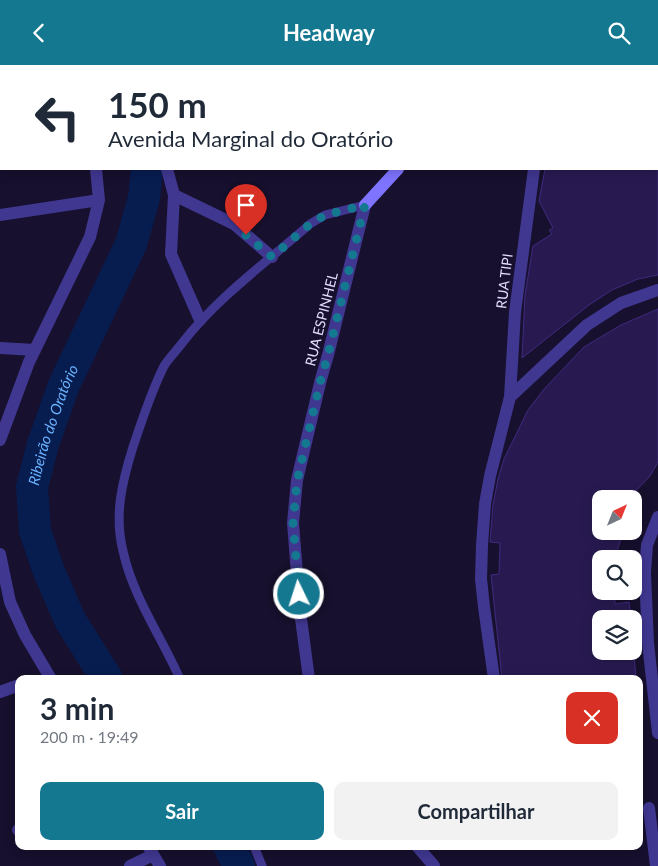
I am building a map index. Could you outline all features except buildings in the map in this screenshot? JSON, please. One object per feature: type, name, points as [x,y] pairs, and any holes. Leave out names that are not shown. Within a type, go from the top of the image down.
[{"type":"street","points":[[0,440],[29,362],[90,237],[99,200],[96,170]]},
{"type":"street","points":[[167,170],[174,195],[171,254],[200,320]]},
{"type":"street","points":[[365,205],[397,170]]},
{"type":"street","name":"RUA TIPI","points":[[493,675],[484,607],[482,545],[485,503],[510,397],[515,312],[534,170]]},
{"type":"street","points":[[174,195],[234,224],[272,257]]},
{"type":"street","points":[[0,215],[99,200]]},
{"type":"street","name":"RUA ESPINHEL","points":[[308,675],[300,611],[293,523],[297,481],[365,205]]},
{"type":"street","points":[[510,397],[587,325],[621,303],[658,290]]},
{"type":"street","points":[[0,348],[35,350]]},
{"type":"street","points":[[658,517],[647,545],[645,573],[646,617],[658,733]]},
{"type":"street","points":[[0,554],[10,602],[44,675]]},
{"type":"street","points":[[646,617],[658,623]]},
{"type":"street","points":[[0,692],[15,686]]},
{"type":"street","points":[[649,807],[656,866]]},
{"type":"street","points":[[130,866],[150,850],[160,866]]},
{"type":"street","points":[[421,850],[434,866]]},
{"type":"lane","points":[[178,675],[134,588],[123,551],[118,518],[120,498],[127,467],[146,409],[165,365],[200,320],[310,224],[325,215],[365,205]]},
{"type":"lane","points":[[256,850],[262,866]]},
{"type":"waterway","name":"Ribeirão do Oratório","points":[[104,675],[70,620],[48,569],[35,531],[32,487],[43,444],[64,385],[131,244],[144,198],[147,170]]},
{"type":"waterway","name":"Ribeirão do Oratório","points":[[231,850],[239,866]]},
{"type":"route","points":[[246,235],[272,257],[310,224],[325,215],[365,205],[297,481],[293,523],[299,594]]}]
